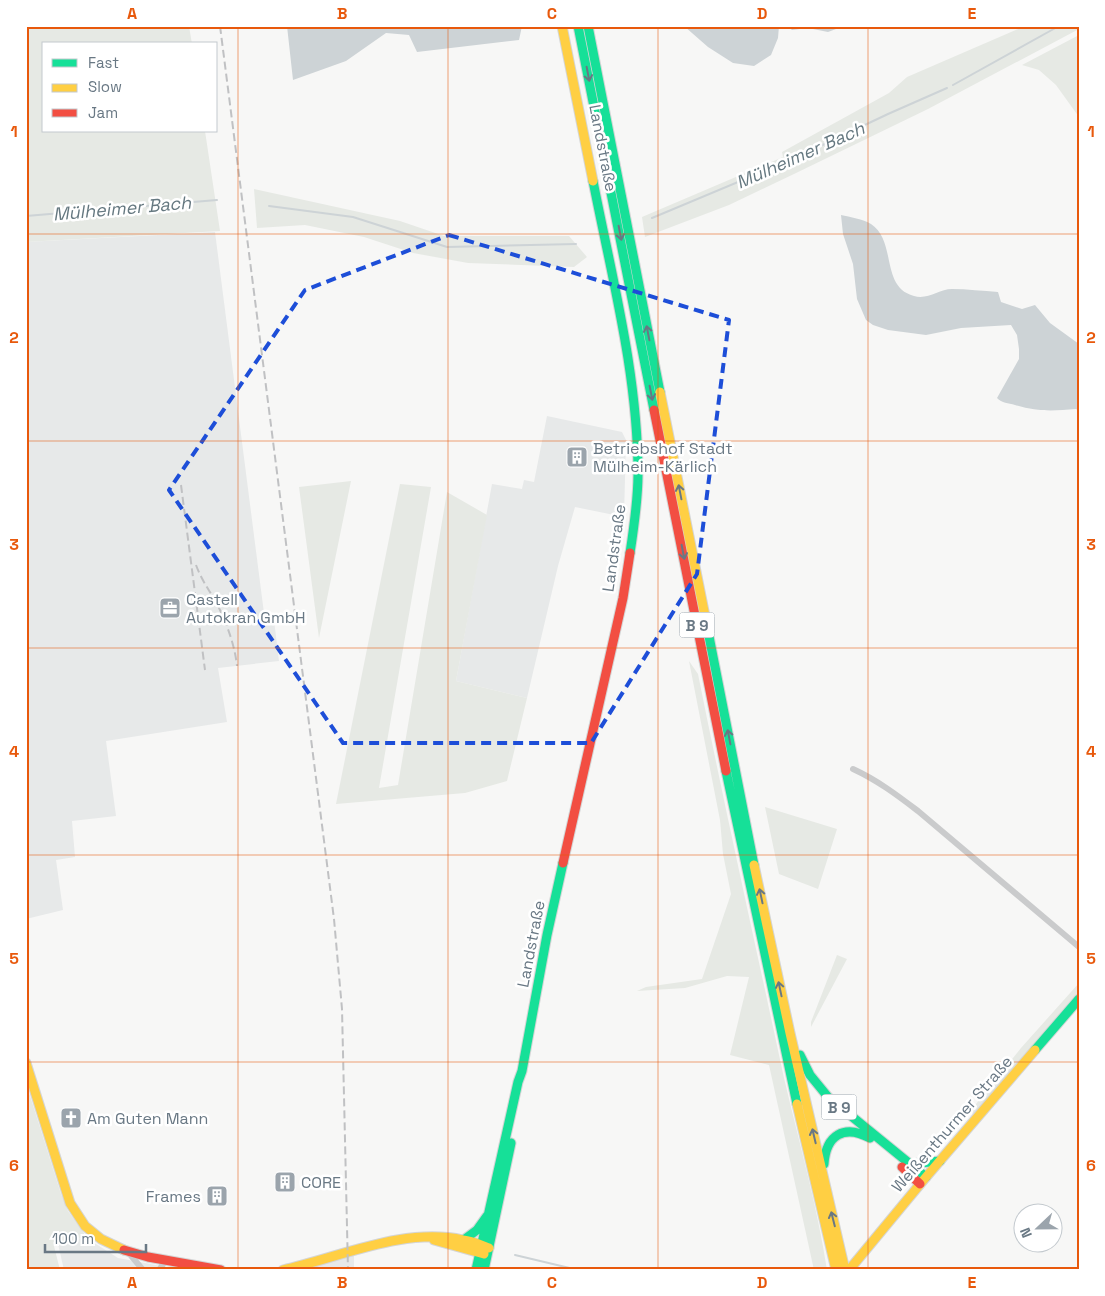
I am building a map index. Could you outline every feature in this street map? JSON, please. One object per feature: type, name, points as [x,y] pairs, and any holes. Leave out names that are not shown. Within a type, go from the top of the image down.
[{"type":"main road","name":"Landstraße","points":[[522,1071],[548,935],[622,598],[633,532],[638,474],[634,397],[626,346],[562,26]]},
{"type":"main road","name":"B 9","points":[[578,26],[740,846],[835,1267]]},
{"type":"main road","name":"B 9","points":[[588,26],[771,944],[824,1183],[847,1270]]},
{"type":"main road","name":"Weißenthurmer Straße","points":[[847,1270],[1079,999]]},
{"type":"main road","name":"B 9","points":[[790,1033],[806,1068],[822,1090],[837,1105],[910,1164],[923,1180]]},
{"type":"main road","points":[[26,1063],[70,1203],[85,1226],[101,1239],[127,1251],[221,1270]]},
{"type":"main road","points":[[484,1270],[490,1213],[522,1071]]},
{"type":"main road","points":[[476,1270],[485,1251],[515,1128],[522,1071]]},
{"type":"main road","name":"B 9","points":[[824,1183],[826,1149],[838,1135],[853,1131],[871,1138],[923,1180]]},
{"type":"main road","points":[[910,1164],[940,1161]]},
{"type":"main road","points":[[465,1239],[477,1230],[490,1213]]},
{"type":"main road","points":[[282,1270],[393,1241],[444,1237],[465,1239],[485,1251]]},
{"type":"main road","points":[[429,1238],[485,1251]]},
{"type":"street","points":[[854,769],[869,776],[918,811],[1079,947]]},
{"type":"street","points":[[127,1251],[143,1270]]},
{"type":"street","points":[[159,1270],[166,1260]]},
{"type":"street","points":[[165,1270],[166,1260]]},
{"type":"highlighted area","points":[[449,235],[729,320],[697,574],[591,743],[343,743],[169,490],[305,290]]},
{"type":"shaded area","points":[[26,26],[189,26],[192,42],[42,42],[42,132],[205,132],[220,231],[26,242]]},
{"type":"shaded area","points":[[287,26],[522,26],[519,40],[417,52],[409,35],[386,33],[346,61],[293,80]]},
{"type":"shaded area","points":[[684,26],[779,26],[778,38],[771,55],[754,66],[733,63],[708,47]]},
{"type":"shaded area","points":[[787,26],[844,26],[828,32],[808,28],[792,30]]},
{"type":"shaded area","points":[[1025,26],[1079,26],[1079,29],[928,109],[794,174],[729,205],[645,237],[642,217],[783,157],[782,152],[889,93],[907,77]]},
{"type":"shaded area","points":[[1079,35],[1079,117],[1056,85],[1039,70],[1022,65]]},
{"type":"shaded area","points":[[254,189],[400,221],[444,236],[569,236],[587,257],[574,267],[468,263],[413,253],[364,237],[305,225],[257,228]]},
{"type":"shaded area","points":[[841,215],[868,222],[879,232],[884,241],[892,274],[903,291],[919,297],[929,296],[947,289],[998,292],[1001,302],[1022,309],[1035,305],[1050,323],[1079,344],[1079,411],[1076,409],[1031,409],[1005,403],[997,398],[1019,359],[1017,335],[1011,325],[961,328],[926,335],[888,330],[873,325],[866,320],[857,299],[853,264],[843,234]]},
{"type":"shaded area","points":[[215,232],[265,621],[274,620],[279,661],[218,668],[227,722],[106,741],[116,816],[72,821],[75,857],[56,860],[63,910],[26,919],[26,242]]},
{"type":"shaded area","points":[[547,416],[622,432],[626,440],[624,517],[575,507],[558,566],[527,698],[456,681],[492,484],[522,489],[524,480],[534,482]]},
{"type":"shaded area","points":[[351,481],[319,638],[299,487]]},
{"type":"shaded area","points":[[400,484],[431,487],[379,788],[398,785],[447,492],[487,515],[456,681],[527,698],[507,781],[465,793],[336,804]]},
{"type":"shaded area","points":[[689,661],[698,674],[729,826],[784,1078],[818,1222],[827,1270],[814,1270],[769,1065],[730,1055],[749,977],[727,976],[685,988],[637,991],[646,987],[702,979],[731,894],[723,854],[720,820]]},
{"type":"shaded area","points":[[765,807],[837,829],[818,889],[779,874]]},
{"type":"shaded area","points":[[837,955],[847,959],[811,1027],[811,1022]]},
{"type":"shaded area","points":[[1079,983],[1079,993],[976,1113],[968,1114],[1021,1048]]},
{"type":"shaded area","points":[[26,1083],[61,1194],[68,1211],[85,1237],[58,1244],[53,1242],[60,1270],[26,1270]]},
{"type":"shaded area","points":[[85,1237],[118,1258],[183,1270],[64,1270],[58,1244]]},
{"type":"shaded area","points":[[354,1255],[354,1270],[301,1270]]},
{"type":"waterway","name":"Mülheimer Bach","points":[[953,85],[1059,26]]},
{"type":"waterway","name":"Mülheimer Bach","points":[[652,218],[793,159],[947,88]]},
{"type":"waterway","name":"Mülheimer Bach","points":[[26,216],[217,200]]},
{"type":"waterway","name":"Mülheimer Bach","points":[[269,206],[353,217],[447,247],[576,244]]},
{"type":"waterway","points":[[515,1255],[578,1270]]},
{"type":"railway","points":[[220,26],[334,919],[342,1009],[348,1270]]},
{"type":"railway","points":[[181,485],[205,670]]},
{"type":"railway","points":[[196,565],[226,623],[233,644],[237,666]]},
{"type":"traffic: fast","points":[[578,26],[654,410]]},
{"type":"traffic: fast","points":[[588,26],[660,392]]},
{"type":"traffic: fast","points":[[593,181],[623,327],[634,400],[638,484],[630,553]]},
{"type":"traffic: fast","points":[[706,621],[754,865]]},
{"type":"traffic: fast","points":[[726,771],[797,1104]]},
{"type":"traffic: fast","points":[[476,1270],[522,1071],[547,935],[563,863]]},
{"type":"traffic: fast","points":[[1035,1050],[1079,999]]},
{"type":"traffic: fast","points":[[800,1055],[810,1075],[828,1097],[926,1177]]},
{"type":"traffic: fast","points":[[824,1164],[828,1146],[838,1135],[852,1132],[870,1138]]},
{"type":"traffic: fast","points":[[484,1270],[511,1143]]},
{"type":"traffic: fast","points":[[910,1164],[940,1161]]},
{"type":"traffic: fast","points":[[465,1239],[477,1230],[487,1216]]},
{"type":"traffic: slow","points":[[562,26],[593,181]]},
{"type":"traffic: slow","points":[[660,392],[706,621]]},
{"type":"traffic: slow","points":[[754,865],[790,1033],[845,1270]]},
{"type":"traffic: slow","points":[[849,1270],[1035,1050]]},
{"type":"traffic: slow","points":[[26,1063],[70,1203],[85,1226],[101,1239],[124,1250]]},
{"type":"traffic: slow","points":[[797,1104],[836,1270]]},
{"type":"traffic: slow","points":[[283,1270],[373,1245],[418,1237],[441,1237],[463,1240],[489,1248]]},
{"type":"traffic: slow","points":[[434,1240],[484,1254]]},
{"type":"traffic: jam","points":[[654,410],[726,771]]},
{"type":"traffic: jam","points":[[563,863],[623,598],[630,553]]},
{"type":"traffic: jam","points":[[902,1167],[920,1184]]},
{"type":"traffic: jam","points":[[124,1250],[148,1257],[221,1270]]},
{"type":"place","name":"Betriebshof Stadt Mülheim-Kärlich","points":[[577,457]]},
{"type":"place","name":"Castell Autokran GmbH","points":[[170,608]]},
{"type":"place","name":"Am Guten Mann","points":[[71,1118]]},
{"type":"place","name":"CORE","points":[[285,1182]]},
{"type":"place","name":"Frames","points":[[217,1196]]}]
